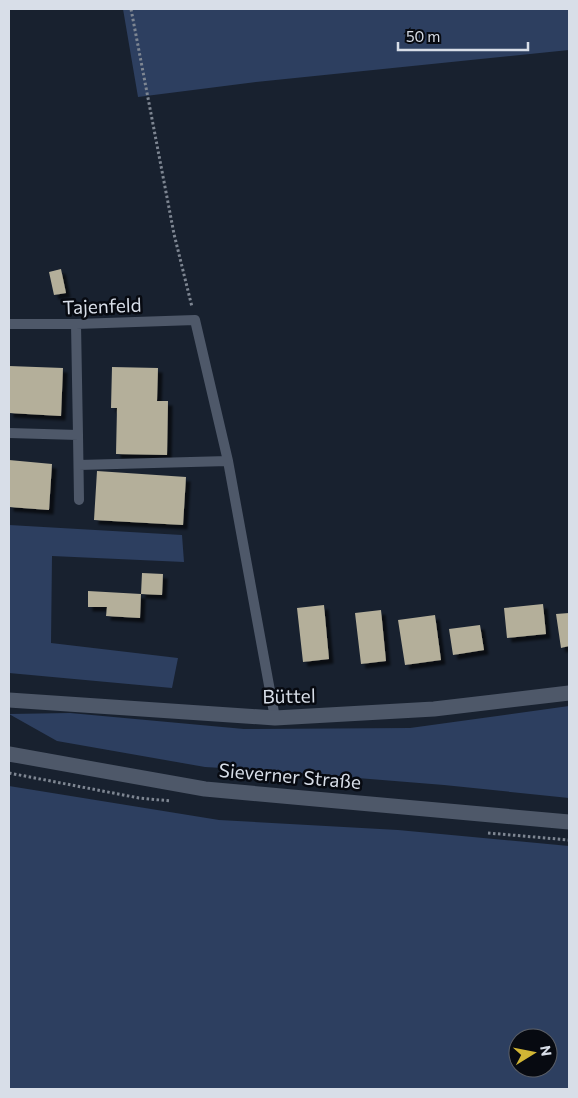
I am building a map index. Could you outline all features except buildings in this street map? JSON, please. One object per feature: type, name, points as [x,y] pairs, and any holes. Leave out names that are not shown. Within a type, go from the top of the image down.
[{"type":"street","name":"Büttel","points":[[9,700],[275,718],[434,709],[569,693]]},
{"type":"street","name":"Sieverner Straße","points":[[9,754],[205,789],[569,822]]},
{"type":"lane","name":"Tajenfeld","points":[[9,324],[196,320]]},
{"type":"lane","points":[[196,320],[228,460],[275,718]]},
{"type":"lane","points":[[76,324],[79,500]]},
{"type":"lane","points":[[9,433],[78,435]]},
{"type":"lane","points":[[79,465],[228,460]]},
{"type":"path","points":[[131,9],[174,234],[196,320]]},
{"type":"shaded area","points":[[123,9],[569,9],[569,50],[256,82],[138,97]]},
{"type":"shaded area","points":[[9,525],[182,535],[184,562],[52,556],[51,643],[178,658],[172,688],[9,673]]},
{"type":"shaded area","points":[[569,706],[569,798],[444,785],[205,767],[57,741],[9,714],[70,713],[244,729],[410,728]]},
{"type":"shaded area","points":[[9,786],[219,820],[398,830],[569,846],[569,1089],[9,1089]]}]
